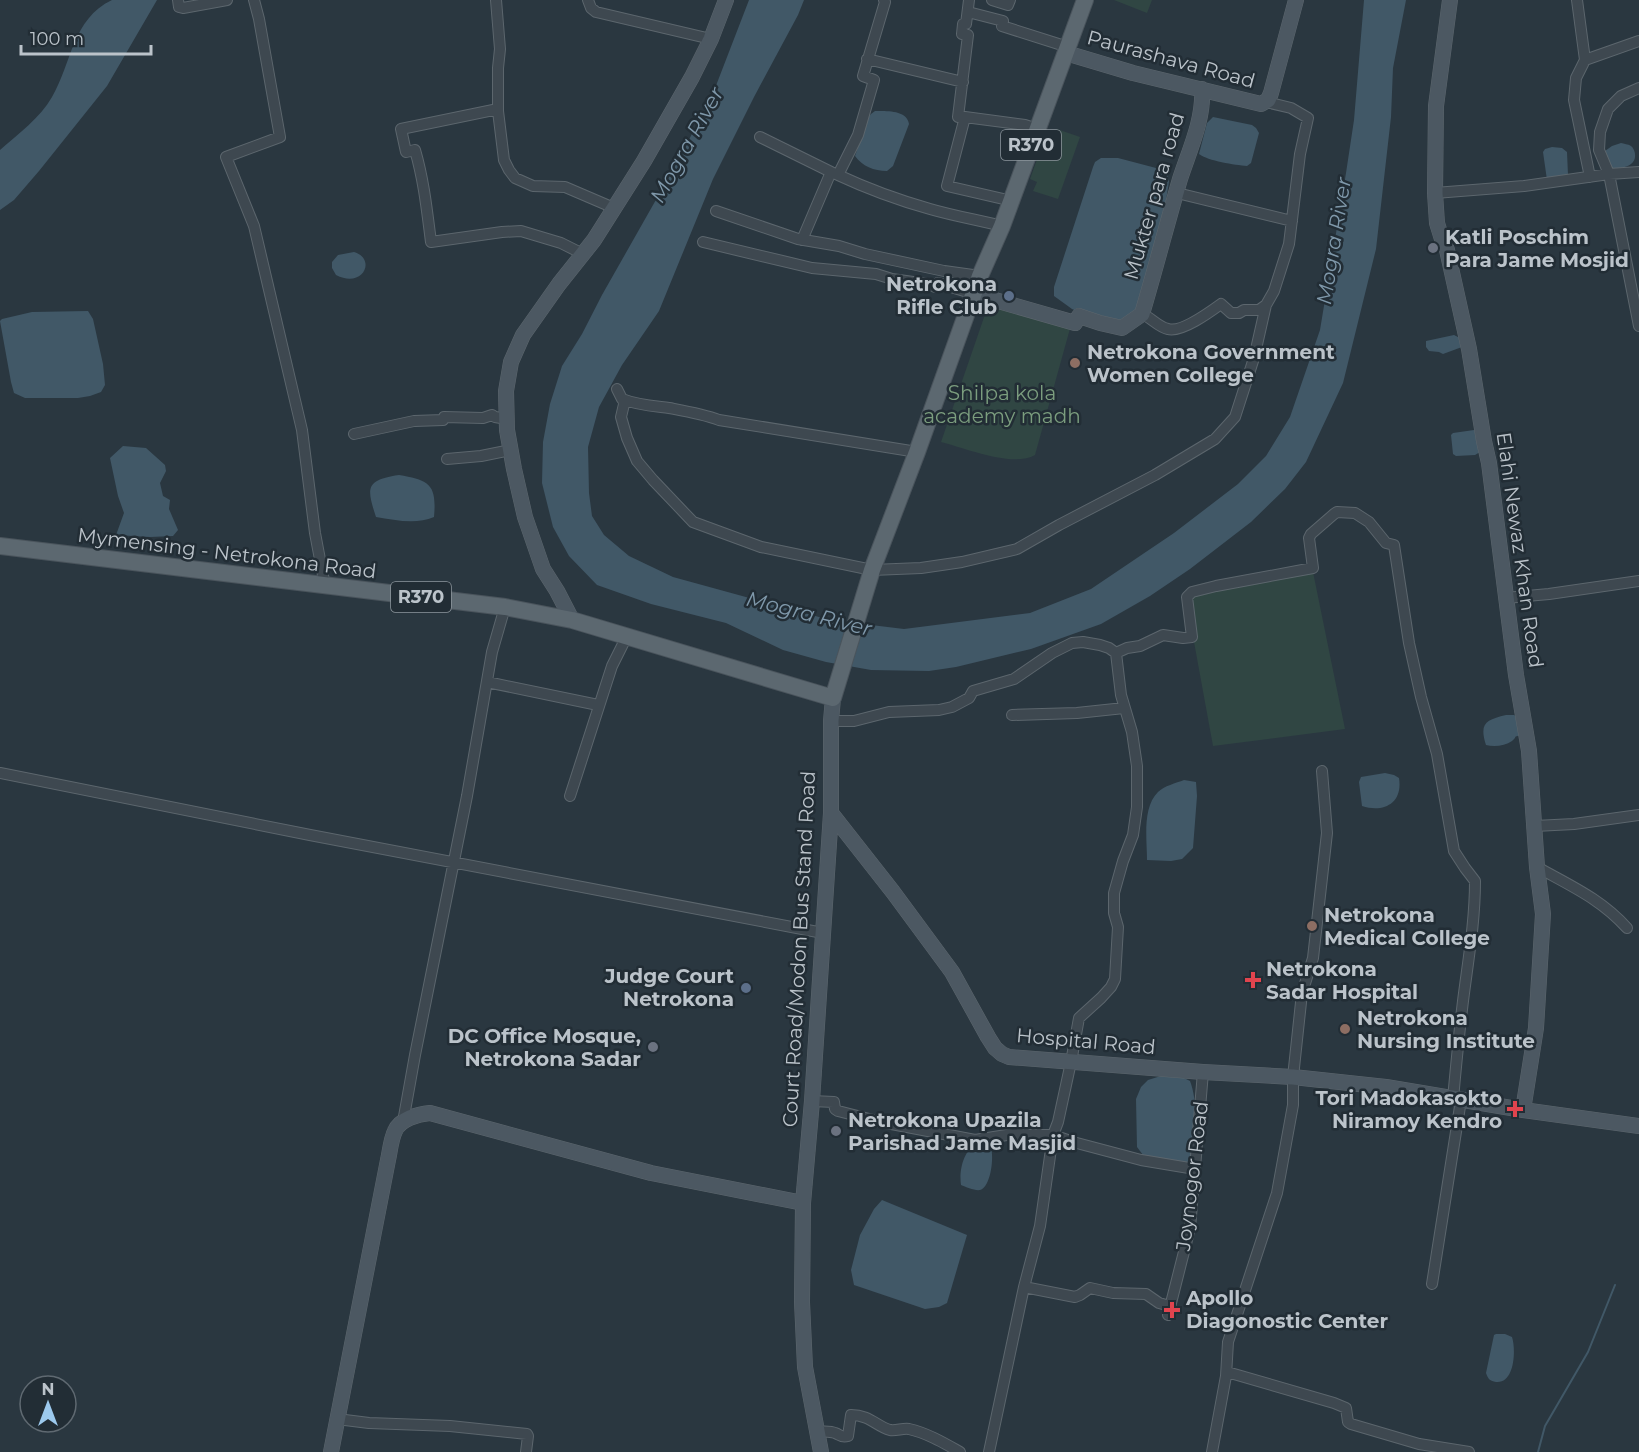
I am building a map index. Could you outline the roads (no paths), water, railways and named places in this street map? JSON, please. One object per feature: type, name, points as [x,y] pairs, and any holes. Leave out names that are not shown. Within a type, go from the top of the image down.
[{"type":"main road","name":"R370","points":[[833,698],[870,574],[917,452],[980,276],[1012,201],[1085,0]]},
{"type":"main road","name":"Mymensing - Netrokona Road","points":[[0,546],[506,607],[572,620],[833,698]]},
{"type":"street","points":[[178,0],[179,7],[183,8],[227,0]]},
{"type":"street","points":[[254,0],[280,137],[226,157],[254,226],[302,430],[315,533],[326,586]]},
{"type":"street","points":[[496,0],[500,49],[498,109],[504,160],[514,178],[533,186],[565,187],[614,208]]},
{"type":"street","points":[[588,0],[591,8],[596,12],[711,39]]},
{"type":"street","points":[[572,620],[543,569],[525,517],[507,419],[506,391],[511,362],[523,335],[594,240],[644,161],[711,39],[726,0]]},
{"type":"street","points":[[802,240],[835,173],[858,135],[874,80],[863,76],[884,0]]},
{"type":"street","points":[[969,0],[966,24],[963,24],[962,34],[968,35],[958,117],[1025,125],[1037,129]]},
{"type":"street","points":[[992,0],[1008,5],[1010,0]]},
{"type":"street","name":"Paurashava Road","points":[[1266,102],[1271,93],[1296,0]]},
{"type":"street","name":"Elahi Newaz Khan Road","points":[[1450,0],[1436,106],[1437,223],[1447,249],[1469,349],[1489,463],[1516,675],[1529,751],[1537,867],[1543,914],[1536,1028],[1523,1110]]},
{"type":"street","points":[[1577,0],[1585,60],[1576,78],[1574,100],[1590,177]]},
{"type":"street","points":[[968,12],[1003,21],[1002,26],[1067,50]]},
{"type":"street","points":[[1585,60],[1639,41]]},
{"type":"street","name":"Paurashava Road","points":[[625,400],[621,417],[637,461],[693,522],[761,547],[870,574],[963,562],[1017,549],[1155,475],[1215,439],[1235,417],[1254,358],[1266,305],[1274,291],[1289,244],[1300,154],[1308,118],[1291,108],[1266,102],[1261,104],[1133,72],[1067,50]]},
{"type":"street","points":[[867,59],[963,82]]},
{"type":"street","points":[[1639,88],[1621,96],[1608,109],[1600,132],[1599,150],[1609,174],[1639,326]]},
{"type":"street","name":"Mukter para road","points":[[1142,314],[1198,122],[1203,98],[1202,89]]},
{"type":"street","points":[[498,109],[401,129],[406,152],[415,150],[419,163],[431,242],[521,231],[561,243],[583,254]]},
{"type":"street","points":[[965,117],[947,186],[1012,201]]},
{"type":"street","points":[[760,136],[864,187],[931,210],[1002,226]]},
{"type":"street","points":[[1435,193],[1514,187],[1639,172]]},
{"type":"street","points":[[1177,193],[1292,222]]},
{"type":"street","points":[[716,211],[802,240],[839,246],[944,271],[980,276]]},
{"type":"street","points":[[703,242],[812,268],[876,274],[935,287],[938,283],[1075,323],[1078,316],[1122,328],[1142,314],[1169,330],[1185,327],[1221,304],[1231,313],[1259,310],[1266,305]]},
{"type":"street","points":[[617,389],[622,399],[639,404],[670,408],[719,420],[917,452]]},
{"type":"street","points":[[354,434],[414,421],[443,420],[444,417],[483,418],[492,415],[507,419]]},
{"type":"street","points":[[447,459],[511,450]]},
{"type":"street","points":[[1116,653],[1140,646],[1163,635],[1192,637],[1187,597],[1192,592],[1313,568],[1309,538],[1337,512],[1355,513],[1369,522],[1386,543],[1394,545],[1409,643],[1437,754],[1454,852],[1475,881],[1475,906],[1457,1100],[1432,1284]]},
{"type":"street","points":[[1506,598],[1639,582]]},
{"type":"street","points":[[403,1122],[467,796],[492,652],[506,607]]},
{"type":"street","points":[[570,796],[598,705],[612,666],[627,636]]},
{"type":"street","points":[[831,721],[854,721],[889,712],[939,710],[952,707],[969,698],[973,691],[1014,679],[1052,653],[1072,643],[1100,645],[1116,653],[1120,695],[1132,732],[1137,766],[1137,807],[1133,835],[1114,893],[1114,913],[1118,927],[1115,979],[1106,993],[1078,1018],[1071,1062],[1053,1135],[1040,1226],[1024,1287],[989,1452]]},
{"type":"street","points":[[487,682],[598,705]]},
{"type":"street","name":"Court Road/Modon Bus Stand Road","points":[[821,1452],[805,1367],[802,1302],[803,1203],[831,813],[833,698]]},
{"type":"street","points":[[1012,715],[1077,713],[1124,708]]},
{"type":"street","points":[[1212,1452],[1227,1372],[1228,1342],[1277,1193],[1293,1105],[1293,1077],[1302,993],[1313,958],[1327,833],[1322,771]]},
{"type":"street","points":[[0,773],[453,863],[823,933]]},
{"type":"street","name":"Hospital Road","points":[[831,813],[952,972],[995,1048],[1009,1057],[1293,1077],[1386,1087],[1457,1100],[1639,1126]]},
{"type":"street","points":[[1534,826],[1574,824],[1639,815]]},
{"type":"street","points":[[1537,867],[1597,900],[1627,928]]},
{"type":"street","name":"Joynogor Road","points":[[1024,1287],[1076,1297],[1090,1287],[1113,1293],[1146,1294],[1169,1311],[1190,1228],[1203,1072]]},
{"type":"street","points":[[812,1101],[834,1102],[838,1111],[881,1122],[975,1140],[1013,1134],[1053,1135],[1141,1160],[1195,1169]]},
{"type":"street","points":[[331,1452],[395,1130],[403,1122],[416,1115],[430,1113],[651,1173],[803,1203]]},
{"type":"street","points":[[1227,1372],[1346,1408],[1348,1422],[1351,1424],[1419,1444],[1469,1452]]},
{"type":"street","points":[[817,1431],[835,1433],[842,1437],[848,1436],[851,1416],[858,1415],[891,1430],[909,1429],[936,1439],[960,1452]]},
{"type":"street","points":[[337,1419],[369,1423],[450,1426],[527,1434],[526,1452]]},
{"type":"water","points":[[112,0],[157,0],[107,86],[14,200],[0,210],[0,150],[47,105],[59,84],[81,30],[99,8]]},
{"type":"water","name":"Mogra River","points":[[749,0],[804,0],[713,179],[659,311],[622,365],[599,407],[588,447],[589,493],[592,516],[604,535],[629,556],[673,577],[830,620],[904,629],[1030,613],[1091,589],[1174,533],[1238,484],[1266,456],[1290,417],[1320,330],[1354,120],[1364,0],[1406,0],[1393,68],[1391,117],[1376,249],[1343,383],[1306,462],[1285,489],[1251,522],[1190,569],[1150,596],[1101,624],[1031,649],[929,671],[871,670],[826,662],[783,650],[726,623],[651,604],[597,585],[569,556],[553,527],[542,483],[543,442],[550,404],[562,366],[582,334],[712,96]]},
{"type":"water","points":[[875,111],[891,111],[901,114],[905,116],[909,124],[893,166],[887,171],[869,167],[855,156],[868,118]]},
{"type":"water","points":[[1213,117],[1252,125],[1256,128],[1259,133],[1251,163],[1247,166],[1229,164],[1199,154],[1207,123]]},
{"type":"water","points":[[1621,143],[1633,148],[1634,160],[1627,166],[1612,169],[1605,151]]},
{"type":"water","points":[[1552,147],[1562,148],[1567,152],[1568,175],[1547,180],[1543,152]]},
{"type":"water","points":[[1101,158],[1118,158],[1156,168],[1168,176],[1169,181],[1143,298],[1128,321],[1097,320],[1072,309],[1054,296],[1054,287],[1093,167],[1095,162]]},
{"type":"water","points":[[354,252],[365,261],[364,271],[360,276],[353,278],[336,275],[332,262],[338,255]]},
{"type":"water","points":[[88,311],[93,319],[103,364],[105,385],[101,392],[78,398],[25,398],[14,393],[0,321],[32,312]]},
{"type":"water","points":[[1454,335],[1460,338],[1462,347],[1443,354],[1429,351],[1426,347],[1426,341]]},
{"type":"water","points":[[1477,431],[1480,452],[1475,455],[1456,456],[1453,454],[1451,435]]},
{"type":"water","points":[[123,446],[146,448],[165,465],[166,471],[160,483],[163,496],[170,500],[169,509],[178,530],[173,536],[116,535],[124,513],[110,458]]},
{"type":"water","points":[[399,475],[418,479],[429,486],[434,497],[434,517],[413,521],[376,517],[370,492],[371,487],[380,479]]},
{"type":"water","points":[[1506,715],[1519,718],[1521,735],[1503,745],[1486,745],[1483,732],[1486,724]]},
{"type":"water","points":[[1385,773],[1399,778],[1398,794],[1395,800],[1384,807],[1362,806],[1359,782],[1361,777]]},
{"type":"water","points":[[1184,780],[1196,782],[1193,848],[1182,859],[1147,860],[1146,824],[1153,799],[1163,788]]},
{"type":"water","points":[[1164,1075],[1178,1075],[1190,1081],[1193,1090],[1195,1134],[1187,1163],[1143,1155],[1137,1147],[1136,1099],[1141,1087],[1148,1080]]},
{"type":"water","points":[[977,1145],[991,1148],[992,1158],[989,1178],[984,1188],[980,1190],[961,1185],[961,1168],[965,1156],[972,1147]]},
{"type":"water","points":[[882,1200],[967,1235],[947,1303],[925,1309],[854,1285],[851,1270],[860,1235],[874,1209]]},
{"type":"water","points":[[1496,1334],[1512,1337],[1514,1357],[1507,1378],[1496,1382],[1492,1381],[1486,1373]]},
{"type":"waterway","points":[[1538,1452],[1545,1426],[1588,1352],[1615,1285]]},
{"type":"place","name":"Katli Poschim Para Jame Mosjid","points":[[1433,248]]},
{"type":"place","name":"Netrokona Rifle Club","points":[[1009,296]]},
{"type":"place","name":"Netrokona Government Women College","points":[[1075,363]]},
{"type":"place","name":"Netrokona Medical College","points":[[1312,926]]},
{"type":"place","name":"Netrokona Sadar Hospital","points":[[1253,980]]},
{"type":"place","name":"Judge Court Netrokona","points":[[746,988]]},
{"type":"place","name":"Netrokona Nursing Institute","points":[[1345,1029]]},
{"type":"place","name":"DC Office Mosque, Netrokona Sadar","points":[[653,1047]]},
{"type":"place","name":"Tori Madokasokto Niramoy Kendro","points":[[1515,1109]]},
{"type":"place","name":"Netrokona Upazila Parishad Jame Masjid","points":[[836,1131]]},
{"type":"place","name":"Apollo Diagonostic Center","points":[[1172,1310]]},
{"type":"park label","name":"Shilpa kola academy madh","points":[[1002,404]]}]
